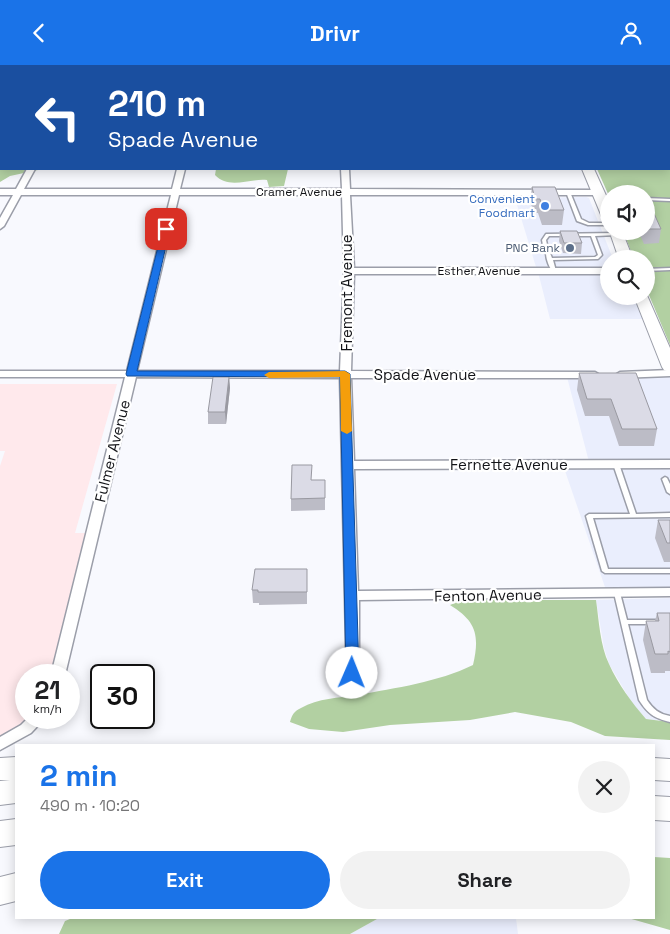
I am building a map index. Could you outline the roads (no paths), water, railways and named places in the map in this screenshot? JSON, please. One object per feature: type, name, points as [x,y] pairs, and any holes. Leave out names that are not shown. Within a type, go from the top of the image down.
[{"type":"highway","points":[[0,769],[15,769]]},
{"type":"highway","points":[[655,769],[670,770]]},
{"type":"highway","points":[[0,793],[15,791]]},
{"type":"highway","points":[[655,808],[670,809]]},
{"type":"highway","points":[[655,825],[670,824]]},
{"type":"highway","points":[[0,834],[15,832]]},
{"type":"highway","points":[[0,891],[15,887]]},
{"type":"street","points":[[0,226],[30,170]]},
{"type":"street","name":"Fulmer Avenue","points":[[61,664],[180,170]]},
{"type":"street","name":"Fremont Avenue","points":[[345,170],[349,271],[345,374],[352,596],[352,687]]},
{"type":"street","points":[[589,170],[600,190]]},
{"type":"street","name":"Cramer Avenue","points":[[0,193],[568,192],[600,195]]},
{"type":"street","name":"Esther Avenue","points":[[349,271],[600,271]]},
{"type":"street","points":[[645,305],[670,367]]},
{"type":"street","name":"Spade Avenue","points":[[0,375],[670,373]]},
{"type":"street","name":"Fernette Avenue","points":[[348,465],[670,464]]},
{"type":"street","name":"Fenton Avenue","points":[[352,596],[670,593]]},
{"type":"street","points":[[0,744],[26,729]]},
{"type":"lane","points":[[568,192],[578,220],[600,227]]},
{"type":"lane","points":[[655,199],[670,200]]},
{"type":"lane","points":[[554,271],[544,240],[548,235],[592,235],[600,233]]},
{"type":"lane","points":[[548,254],[596,258],[600,255],[592,235]]},
{"type":"lane","points":[[655,270],[670,269]]},
{"type":"lane","points":[[616,464],[634,516]]},
{"type":"lane","points":[[665,479],[670,492]]},
{"type":"lane","points":[[670,515],[589,516],[605,571],[670,571]]},
{"type":"lane","points":[[621,593],[624,622],[643,700],[649,711],[659,717],[670,719]]},
{"type":"lane","points":[[624,622],[670,622]]},
{"type":"place","name":"Convenient Foodmart","points":[[545,206]]},
{"type":"place","name":"PNC Bank","points":[[570,248]]}]
